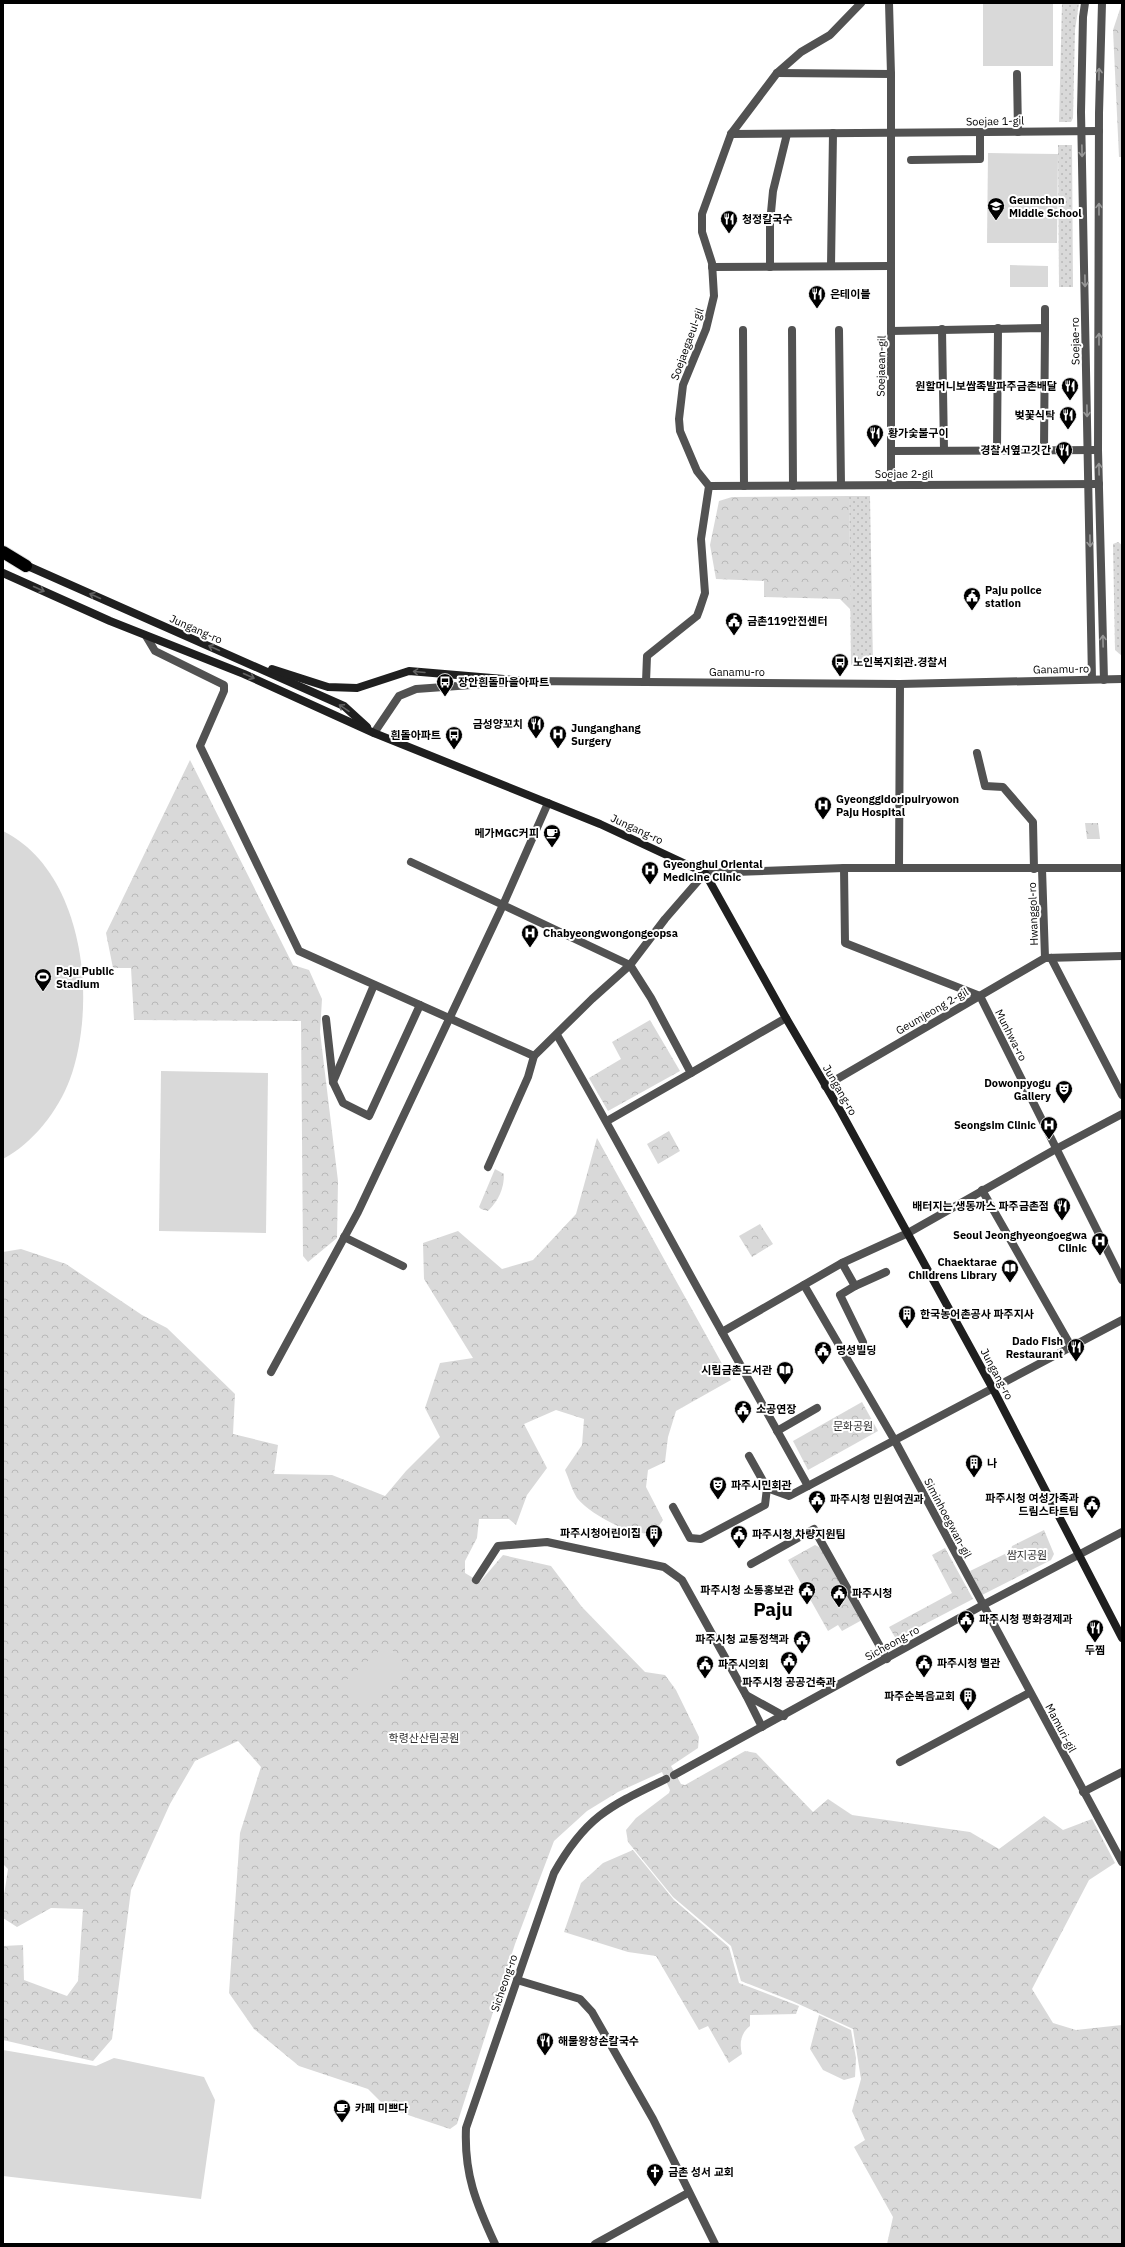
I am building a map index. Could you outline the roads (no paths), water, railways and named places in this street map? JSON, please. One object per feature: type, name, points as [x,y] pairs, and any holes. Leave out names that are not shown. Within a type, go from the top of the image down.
[{"type":"highway","points":[[3,553],[26,566]]},
{"type":"main road","name":"Jungang-ro","points":[[26,566],[344,706],[374,733]]},
{"type":"main road","name":"Jungang-ro","points":[[3,573],[146,636],[244,674],[374,733],[600,824],[705,873],[908,1233],[993,1389],[1122,1638]]},
{"type":"main road","points":[[235,657],[328,687],[357,688],[409,671],[527,681]]},
{"type":"street","name":"Soejaegaeul-gil","points":[[709,486],[697,471],[680,431],[679,419],[683,385],[706,329],[714,296],[712,267],[702,232],[702,214],[731,134],[777,73],[801,52],[830,35],[861,3]]},
{"type":"street","points":[[889,3],[891,74],[891,330]]},
{"type":"street","name":"Soejae-ro","points":[[1085,3],[1083,17],[1081,131],[1092,679]]},
{"type":"street","points":[[1102,3],[1099,131],[1098,450],[1104,680]]},
{"type":"street","points":[[777,73],[891,74]]},
{"type":"street","points":[[1017,74],[1018,132]]},
{"type":"street","name":"Soejae 1-gil","points":[[731,134],[1099,131]]},
{"type":"street","points":[[911,160],[980,159],[980,132]]},
{"type":"street","points":[[831,266],[833,133]]},
{"type":"street","points":[[770,267],[770,223],[773,191],[787,134]]},
{"type":"street","points":[[712,267],[891,266]]},
{"type":"street","points":[[1044,450],[1045,309]]},
{"type":"street","points":[[997,450],[998,328]]},
{"type":"street","name":"Soejaean-gil","points":[[891,485],[891,330],[1045,328]]},
{"type":"street","points":[[942,329],[944,450]]},
{"type":"street","points":[[743,330],[744,486]]},
{"type":"street","points":[[792,330],[793,486]]},
{"type":"street","points":[[840,330],[841,486]]},
{"type":"street","points":[[891,451],[1098,450]]},
{"type":"street","name":"Soejae 2-gil","points":[[709,486],[1099,484]]},
{"type":"street","points":[[646,682],[647,656],[697,616],[705,593],[701,539],[709,486]]},
{"type":"street","points":[[146,636],[154,651],[224,685],[224,691],[200,746],[299,951],[534,1056]]},
{"type":"street","name":"Ganamu-ro","points":[[374,733],[399,696],[416,689],[527,681],[900,684],[1122,679]]},
{"type":"street","points":[[899,868],[900,684]]},
{"type":"street","name":"Hwanggol-ro","points":[[977,753],[985,786],[1003,787],[1033,822],[1048,958]]},
{"type":"street","points":[[271,1372],[344,1237],[503,905],[548,803]]},
{"type":"street","points":[[411,862],[630,965],[651,998],[691,1073]]},
{"type":"street","points":[[844,868],[845,943],[980,996]]},
{"type":"street","points":[[488,1167],[528,1077],[534,1056],[592,999],[630,965],[665,919],[705,873],[844,868],[1122,868]]},
{"type":"street","name":"Geumjeong 2-gil","points":[[825,1086],[1048,958],[1122,956]]},
{"type":"street","points":[[1048,958],[1122,1095]]},
{"type":"street","points":[[333,1082],[374,985]]},
{"type":"street","name":"Munhwa-ro","points":[[980,996],[1122,1280]]},
{"type":"street","points":[[326,1020],[333,1082],[343,1103],[370,1116],[420,1005]]},
{"type":"street","points":[[607,1121],[786,1018]]},
{"type":"street","points":[[557,1035],[607,1121],[656,1214],[808,1486]]},
{"type":"street","points":[[722,1332],[842,1264],[908,1233],[1056,1148],[1122,1114]]},
{"type":"street","points":[[982,1190],[1072,1348]]},
{"type":"street","points":[[344,1237],[403,1266]]},
{"type":"street","points":[[842,1264],[855,1286]]},
{"type":"street","points":[[863,1342],[840,1295],[855,1286],[886,1272]]},
{"type":"street","name":"Siminhoegwan-gil","points":[[804,1285],[895,1441],[983,1605]]},
{"type":"street","points":[[767,1488],[789,1496],[1072,1348],[1122,1320]]},
{"type":"street","points":[[778,1431],[818,1408]]},
{"type":"street","points":[[673,1507],[690,1538],[701,1539],[765,1505],[767,1488],[749,1456]]},
{"type":"street","points":[[751,1564],[814,1529],[887,1659]]},
{"type":"street","name":"Sicheong-ro","points":[[674,1775],[784,1716],[983,1605],[1122,1532]]},
{"type":"street","points":[[476,1580],[498,1546],[547,1542],[664,1567],[682,1580],[746,1695],[762,1727]]},
{"type":"street","name":"Mamuri-gil","points":[[983,1605],[1122,1862]]},
{"type":"street","points":[[900,1762],[1029,1692]]},
{"type":"street","points":[[746,1695],[784,1716]]},
{"type":"street","points":[[1083,1792],[1122,1772]]},
{"type":"street","name":"Sicheong-ro","points":[[495,2244],[478,2208],[471,2188],[465,2149],[466,2128],[554,1873],[565,1853],[595,1817],[618,1802],[666,1779]]},
{"type":"street","points":[[517,1980],[580,1999],[592,2012],[653,2119],[688,2194],[715,2244]]},
{"type":"street","points":[[595,2244],[688,2194]]},
{"type":"place","name":"Geumchon Middle School","points":[[996,221]]},
{"type":"place","name":"청정칼국수","points":[[729,234]]},
{"type":"place","name":"은테이블","points":[[817,309]]},
{"type":"place","name":"원할머니보쌈족발파주금촌배달","points":[[1070,401]]},
{"type":"place","name":"벚꽃식탁","points":[[1068,430]]},
{"type":"place","name":"황가숯불구이","points":[[875,448]]},
{"type":"place","name":"경찰서옆고깃간","points":[[1064,465]]},
{"type":"place","name":"Paju police station","points":[[972,611]]},
{"type":"place","name":"금촌119안전센터","points":[[734,636]]},
{"type":"place","name":"노인복지회관.경찰서","points":[[840,677]]},
{"type":"place","name":"장안흰돌마을아파트","points":[[445,697]]},
{"type":"place","name":"금성양꼬치","points":[[536,739]]},
{"type":"place","name":"Junganghang Surgery","points":[[558,749]]},
{"type":"place","name":"흰돌아파트","points":[[454,750]]},
{"type":"place","name":"Gyeonggidoripuiryowon Paju Hospital","points":[[823,820]]},
{"type":"place","name":"메가MGC커피","points":[[552,848]]},
{"type":"place","name":"Gyeonghui Oriental Medicine Clinic","points":[[650,885]]},
{"type":"place","name":"Chabyeongwongongeopsa","points":[[530,948]]},
{"type":"place","name":"Paju Public Stadium","points":[[43,992]]},
{"type":"place","name":"Dowonpyogu Gallery","points":[[1064,1104]]},
{"type":"place","name":"Seongsim Clinic","points":[[1049,1140]]},
{"type":"place","name":"배터지는 생동까스 파주금촌점","points":[[1062,1221]]},
{"type":"place","name":"Seoul Jeonghyeongoegwa Clinic","points":[[1100,1256]]},
{"type":"place","name":"Chaektarae Childrens Library","points":[[1010,1283]]},
{"type":"place","name":"한국농어촌공사 파주지사","points":[[907,1329]]},
{"type":"place","name":"Dado Fish Restaurant","points":[[1076,1362]]},
{"type":"place","name":"명성빌딩","points":[[823,1365]]},
{"type":"place","name":"시립금촌도서관","points":[[785,1385]]},
{"type":"place","name":"소공연장","points":[[743,1424]]},
{"type":"place","name":"나","points":[[974,1478]]},
{"type":"place","name":"파주시민회관","points":[[718,1500]]},
{"type":"place","name":"파주시청 민원여권과","points":[[817,1514]]},
{"type":"place","name":"파주시청 여성가족과 드림스타트팀","points":[[1092,1519]]},
{"type":"place","name":"파주시청어린이집","points":[[654,1548]]},
{"type":"place","name":"파주시청 차량지원팀","points":[[739,1549]]},
{"type":"place","name":"파주시청 소통홍보관","points":[[807,1605]]},
{"type":"place","name":"파주시청","points":[[839,1608]]},
{"type":"place","name":"파주시청 평화경제과","points":[[966,1634]]},
{"type":"place","name":"두찜","points":[[1095,1643]]},
{"type":"place","name":"파주시청 교통정책과","points":[[802,1654]]},
{"type":"place","name":"파주시청 공공건축과","points":[[789,1675]]},
{"type":"place","name":"파주시청 별관","points":[[924,1678]]},
{"type":"place","name":"파주시의회","points":[[705,1679]]},
{"type":"place","name":"파주순복음교회","points":[[968,1711]]},
{"type":"place","name":"해물왕창손칼국수","points":[[545,2056]]},
{"type":"place","name":"카페 미쁘다","points":[[342,2123]]},
{"type":"place","name":"금촌 성서 교회","points":[[655,2187]]},
{"type":"district","name":"Paju","points":[[773,1609]]},
{"type":"park label","name":"문화공원","points":[[853,1426]]},
{"type":"park label","name":"쌈지공원","points":[[1027,1555]]},
{"type":"park label","name":"학령산산림공원","points":[[424,1738]]}]
